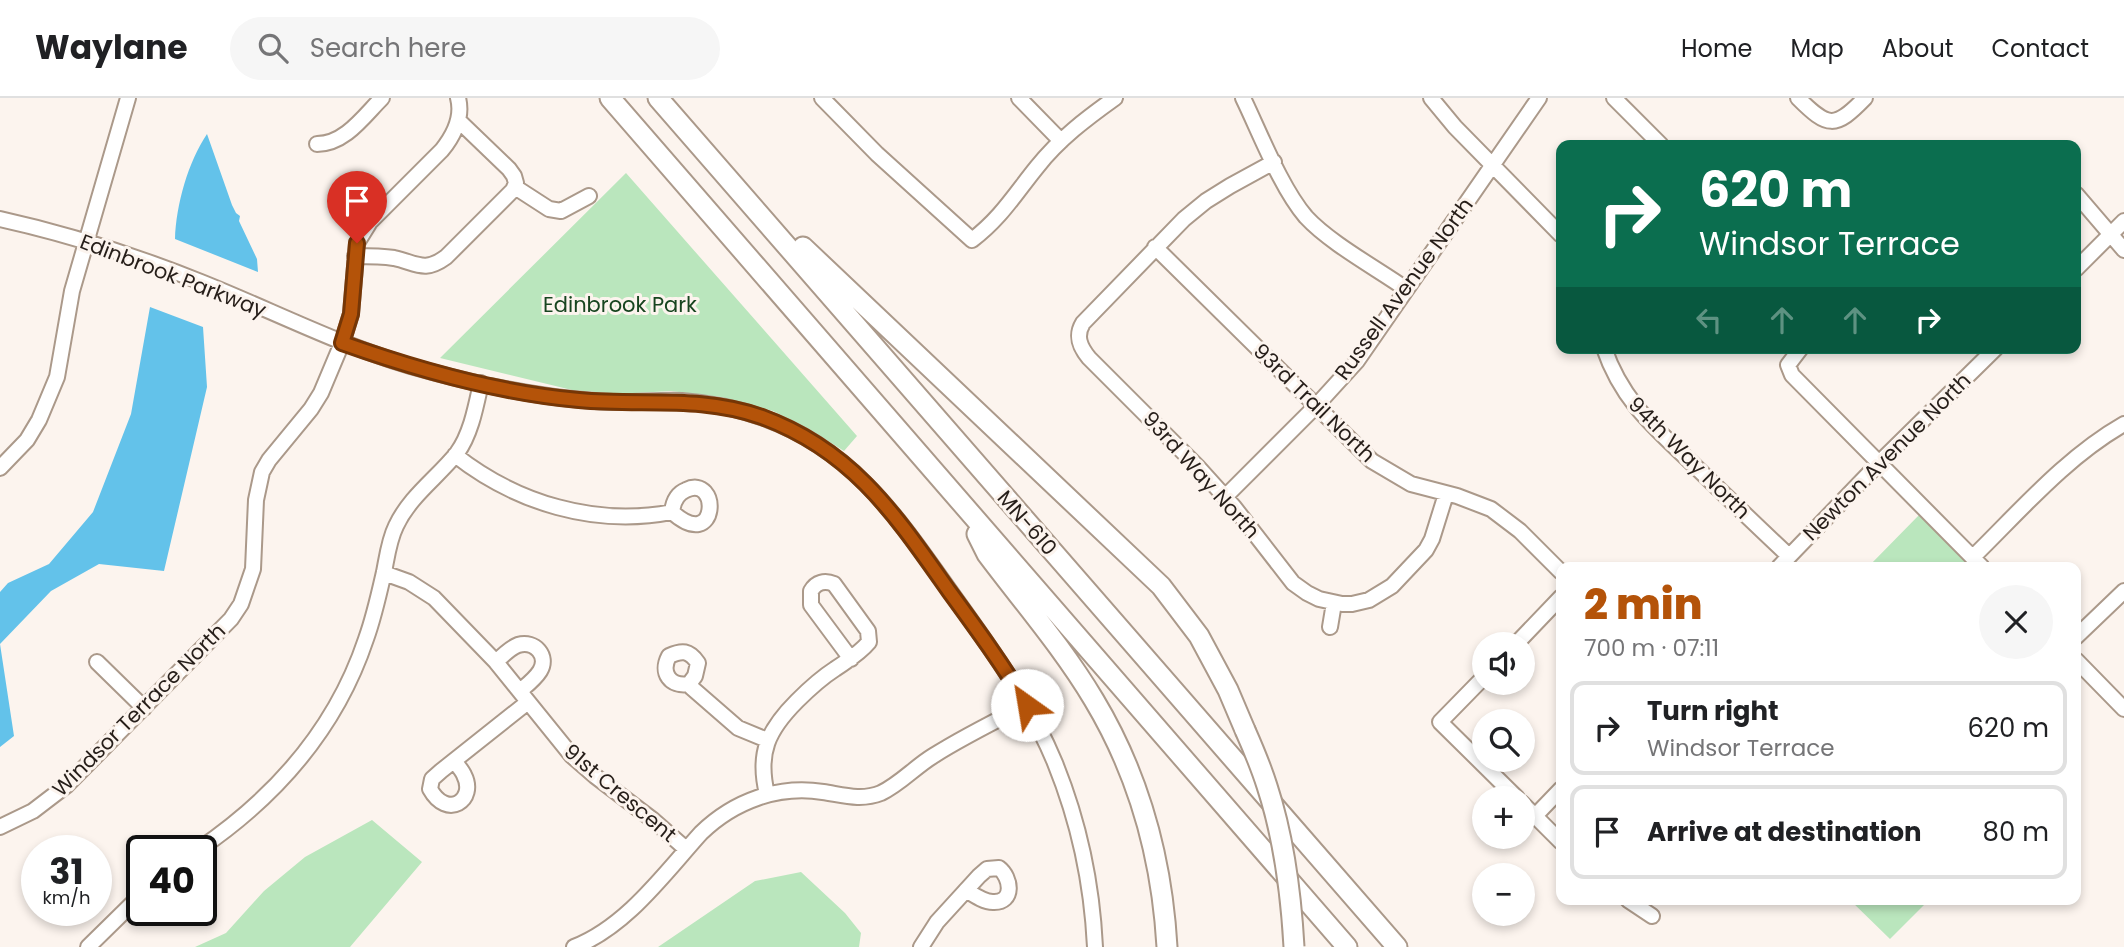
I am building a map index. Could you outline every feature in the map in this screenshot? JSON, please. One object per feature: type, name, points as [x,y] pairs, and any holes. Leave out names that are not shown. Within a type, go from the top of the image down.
[{"type":"highway","name":"MN-610","points":[[610,98],[1348,947]]},
{"type":"highway","name":"MN-610","points":[[658,98],[1397,947]]},
{"type":"highway","points":[[667,98],[820,264],[1161,586],[1199,636],[1228,690],[1267,785],[1280,834],[1291,901],[1294,947]]},
{"type":"highway","points":[[965,508],[987,554],[1077,674],[1095,701],[1120,750],[1133,780],[1150,836],[1163,899],[1167,947]]},
{"type":"street","points":[[0,468],[27,440],[49,399],[57,377],[65,321],[85,242],[128,98]]},
{"type":"street","points":[[317,144],[331,142],[346,134],[382,98]]},
{"type":"street","points":[[355,256],[396,258],[427,267],[436,264],[515,187],[514,176],[509,169],[458,120],[458,98]]},
{"type":"street","points":[[822,98],[877,154],[972,240],[990,227],[1037,166],[1061,141],[1115,98]]},
{"type":"street","points":[[1019,98],[1061,141]]},
{"type":"street","points":[[1243,98],[1295,202],[1314,225],[1406,289]]},
{"type":"street","points":[[1431,98],[1455,127],[1556,229]]},
{"type":"street","name":"Russell Avenue North","points":[[1225,497],[1357,361],[1539,98]]},
{"type":"street","points":[[1614,98],[1656,140]]},
{"type":"street","points":[[1798,98],[1815,116],[1832,121],[1848,115],[1865,98]]},
{"type":"street","name":"Windsor Terrace North","points":[[0,827],[33,811],[67,785],[219,633],[241,604],[253,569],[256,500],[262,472],[321,393],[342,343],[351,314],[357,243],[370,222],[442,150],[450,140],[458,120]]},
{"type":"street","points":[[1155,247],[1206,201],[1274,162]]},
{"type":"street","points":[[515,187],[549,209],[561,211],[589,196]]},
{"type":"street","points":[[2081,200],[2124,250]]},
{"type":"street","name":"Edinbrook Parkway","points":[[0,219],[85,242],[201,282],[342,343],[407,365],[481,383],[575,400],[681,401],[714,405],[761,417],[800,434],[847,465],[887,505],[989,646],[1027,705],[1055,763],[1075,822],[1088,878],[1095,947]]},
{"type":"street","points":[[2081,264],[2124,221]]},
{"type":"street","name":"93rd Way North","points":[[1155,247],[1088,316],[1078,335],[1080,346],[1225,497],[1293,583],[1307,593],[1334,603]]},
{"type":"street","name":"93rd Trail North","points":[[1155,247],[1355,446],[1382,468],[1411,484],[1477,503],[1505,519],[1556,567]]},
{"type":"street","name":"94th Way North","points":[[1606,354],[1620,387],[1645,418],[1784,562]]},
{"type":"street","points":[[1796,354],[1788,365],[1792,374],[1978,562],[2052,480],[2083,453],[2124,424]]},
{"type":"street","name":"Newton Avenue North","points":[[1784,562],[1880,462],[1990,354]]},
{"type":"street","points":[[217,837],[258,804],[286,776],[312,744],[333,711],[352,675],[366,638],[395,528],[405,509],[455,455],[469,427],[481,383]]},
{"type":"street","points":[[455,455],[489,480],[544,504],[602,516],[632,517],[672,512]]},
{"type":"street","points":[[1330,627],[1334,603],[1352,604],[1369,600],[1392,586],[1418,561],[1432,539],[1446,494]]},
{"type":"street","name":"91st Crescent","points":[[384,573],[409,582],[435,598],[496,662],[572,756],[686,849]]},
{"type":"street","points":[[767,794],[763,771],[767,740],[783,715],[811,687],[859,654],[869,642],[868,631],[834,584],[820,583],[811,591],[811,605],[850,659]]},
{"type":"street","points":[[2081,632],[2124,591]]},
{"type":"street","points":[[1527,632],[1556,602]]},
{"type":"street","points":[[454,761],[524,697],[539,673],[543,658],[539,650],[532,645],[517,645],[496,662]]},
{"type":"street","points":[[97,662],[144,708]]},
{"type":"street","points":[[2081,665],[2124,709]]},
{"type":"street","points":[[689,684],[738,728],[767,740]]},
{"type":"street","points":[[1472,689],[1440,722],[1505,786]]},
{"type":"street","points":[[574,947],[608,930],[627,914],[701,832],[737,806],[780,791],[808,790],[858,797],[880,793],[933,755],[1027,705]]},
{"type":"street","points":[[1556,794],[1535,816],[1556,837]]},
{"type":"street","points":[[921,947],[937,922],[966,890]]},
{"type":"street","points":[[1636,905],[1652,916]]},
{"type":"street","points":[[88,947],[126,910]]},
{"type":"green space","name":"Edinbrook Park","points":[[626,173],[857,436],[844,451],[773,411],[721,397],[671,391],[619,394],[572,390],[440,358]]},
{"type":"green space","points":[[1921,513],[1970,562],[1873,562]]},
{"type":"green space","points":[[372,820],[422,862],[350,947],[195,947],[226,933],[264,891],[305,857]]},
{"type":"green space","points":[[801,872],[845,913],[861,933],[859,947],[658,947],[755,881]]},
{"type":"green space","points":[[1855,905],[1924,905],[1890,939]]},
{"type":"water","points":[[207,134],[232,205],[240,216],[239,221],[257,259],[258,272],[175,239],[184,184],[194,157]]},
{"type":"water","points":[[150,307],[203,327],[207,387],[164,571],[99,564],[51,591],[0,644],[0,592],[8,583],[49,564],[93,512],[131,414]]},
{"type":"water","points":[[0,644],[14,736],[0,747]]},
{"type":"route","points":[[357,243],[351,314],[342,343],[448,376],[575,400],[681,401],[745,412],[781,425],[823,448],[847,465],[887,505],[989,646],[1027,705]]}]
